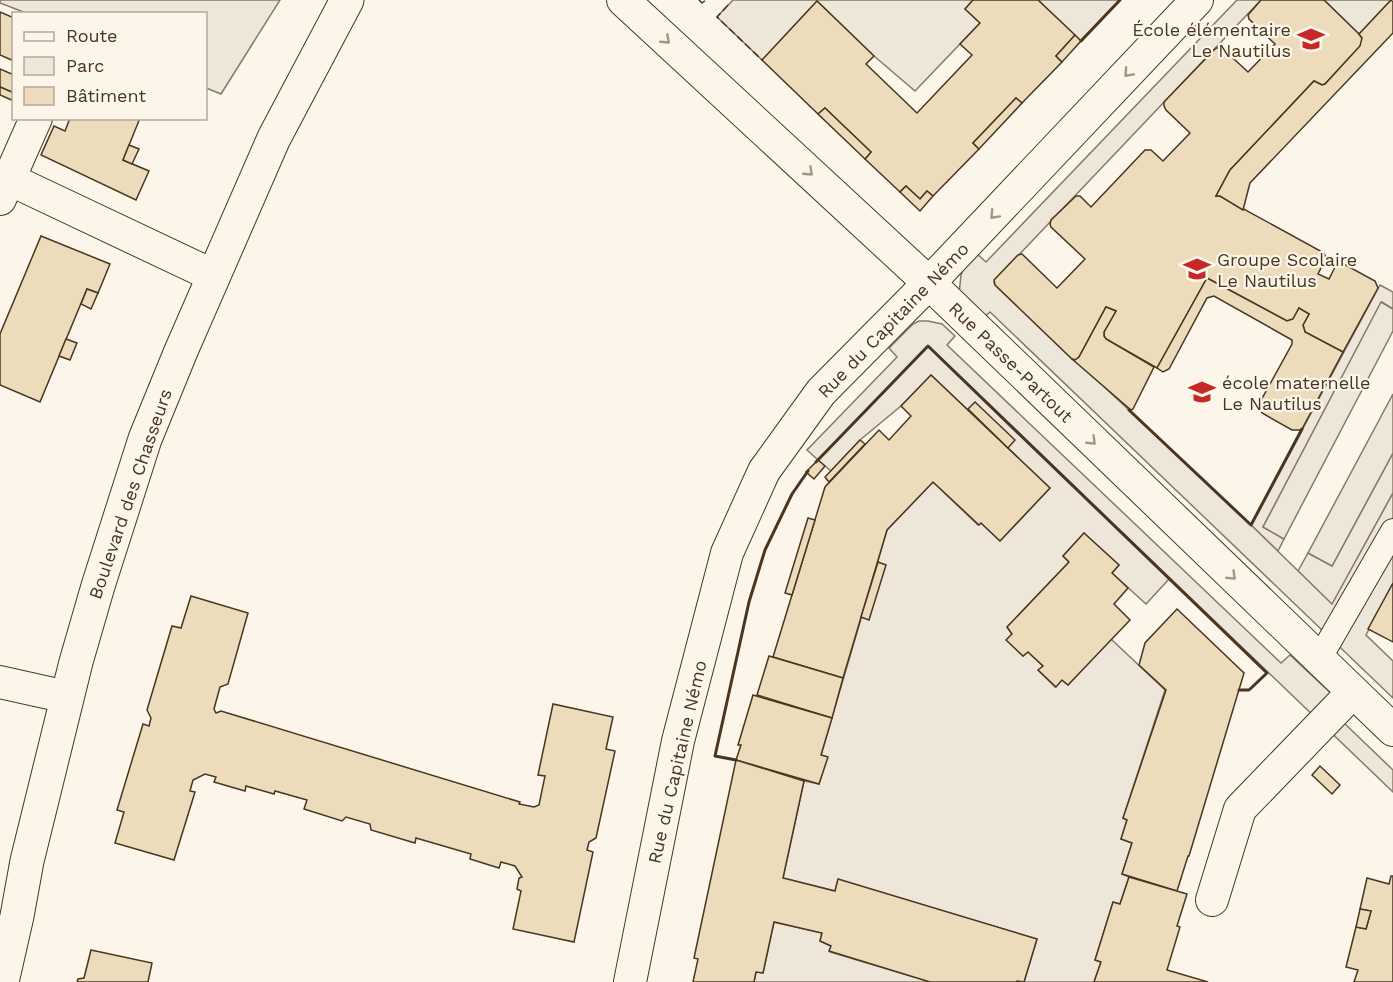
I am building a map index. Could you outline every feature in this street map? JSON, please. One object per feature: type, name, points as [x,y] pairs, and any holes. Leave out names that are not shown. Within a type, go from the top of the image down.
[{"type":"street","name":"Boulevard des Chasseurs","points":[[2,982],[27,861],[67,697],[98,586],[145,439],[274,138],[347,0]]},
{"type":"street","name":"Rue Passe-Partout","points":[[623,0],[929,284],[1393,730]]},
{"type":"street","name":"Rue du Capitaine Némo","points":[[630,982],[678,741],[727,553],[764,471],[821,392],[929,284],[1197,0]]},
{"type":"street","points":[[35,120],[4,189],[214,276]]},
{"type":"street","points":[[1319,659],[1393,531]]},
{"type":"street","points":[[0,682],[67,697]]},
{"type":"street","points":[[1212,900],[1240,809],[1353,692]]},
{"type":"green space","points":[[0,0],[280,0],[221,94],[207,88],[207,12],[23,12],[0,3]]},
{"type":"green space","points":[[733,0],[973,0],[965,9],[980,23],[915,91],[874,56],[817,1],[762,60],[717,17]]},
{"type":"green space","points":[[1038,0],[1120,0],[1081,41]]},
{"type":"green space","points":[[1380,285],[1393,292],[1393,309],[1382,302],[1263,527],[1284,539],[1278,551],[1251,525]]},
{"type":"green space","points":[[928,346],[1170,578],[1146,604],[1112,573],[1119,565],[1084,533],[1063,556],[1069,562],[1007,627],[1012,634],[1007,640],[1023,656],[1028,652],[1043,666],[1039,671],[1055,687],[1062,680],[1068,685],[1111,639],[1165,690],[1123,818],[1127,820],[1121,839],[1132,843],[1122,874],[1129,877],[1120,904],[1113,903],[1095,960],[1101,962],[1094,982],[1024,982],[1037,939],[838,880],[835,891],[783,878],[804,781],[819,784],[827,757],[821,755],[887,530],[933,482],[978,525],[981,523],[1000,541],[1050,488],[931,375],[901,406],[860,440],[831,471],[818,460]]},
{"type":"green space","points":[[1393,453],[1393,493],[1332,605],[1298,571],[1308,553],[1332,566]]},
{"type":"green space","points":[[774,922],[822,933],[820,941],[831,946],[830,952],[931,982],[754,982],[756,972],[763,973]]},
{"type":"shaded area","points":[[1237,0],[1261,0],[994,283],[1332,604],[1393,493],[1393,583],[1366,635],[1393,661],[1393,698],[990,312],[982,319],[959,295],[963,270],[977,254],[986,262]]},
{"type":"shaded area","points":[[1324,0],[1391,0],[1359,34]]},
{"type":"shaded area","points":[[1381,302],[1393,309],[1393,331],[1284,539],[1263,527]]},
{"type":"shaded area","points":[[919,321],[942,324],[955,336],[947,345],[1281,663],[1290,655],[1351,712],[1343,722],[1393,770],[1393,792],[928,346],[818,460],[807,450],[897,357],[889,348]]},
{"type":"shaded area","points":[[1393,394],[1393,453],[1332,566],[1308,553]]},
{"type":"building","points":[[973,0],[1038,0],[1075,35],[1056,56],[1062,62],[1022,103],[1016,98],[973,143],[979,149],[933,196],[927,191],[920,199],[906,186],[900,192],[865,159],[871,152],[825,108],[818,114],[762,60],[817,1],[874,56],[866,64],[917,113],[972,55],[960,44],[980,23],[965,9]]},
{"type":"building","points":[[1261,0],[1324,0],[1359,34],[1362,44],[1325,84],[1314,81],[1230,170],[1216,196],[1220,196],[1324,253],[1326,258],[1318,274],[1329,279],[1336,265],[1342,263],[1375,281],[1378,288],[1343,352],[1305,332],[1303,325],[1309,314],[1299,308],[1293,319],[1287,321],[1207,278],[1157,368],[1106,339],[1104,332],[1116,311],[1106,307],[1079,357],[1072,359],[995,285],[994,280],[1018,255],[1022,254],[1057,288],[1085,259],[1051,227],[1051,220],[1076,196],[1080,196],[1091,207],[1145,150],[1151,150],[1163,161],[1190,133],[1166,110],[1164,102],[1216,48],[1222,48],[1248,72],[1275,44],[1249,19],[1248,15]]},
{"type":"building","points":[[1391,0],[1393,2],[1393,33],[1250,183],[1243,210],[1220,196],[1216,196],[1230,170],[1314,81],[1325,84],[1360,46],[1362,38],[1359,34]]},
{"type":"building","points":[[0,12],[12,17],[12,60],[0,55]]},
{"type":"building","points":[[1075,35],[1081,41],[1062,62],[1056,56]]},
{"type":"building","points":[[0,69],[12,74],[12,92],[0,87]]},
{"type":"building","points":[[0,87],[12,92],[12,100],[0,95]]},
{"type":"building","points":[[1016,98],[1022,103],[979,149],[973,143]]},
{"type":"building","points":[[825,108],[871,152],[865,159],[818,114]]},
{"type":"building","points":[[69,120],[139,120],[123,160],[149,171],[136,200],[41,155],[54,126],[65,131]]},
{"type":"building","points":[[129,145],[139,149],[132,164],[123,160]]},
{"type":"building","points":[[906,186],[920,199],[927,191],[933,196],[920,211],[900,192]]},
{"type":"building","points":[[41,236],[110,264],[98,293],[87,289],[40,402],[0,385],[0,334]]},
{"type":"building","points":[[1207,278],[1287,321],[1293,319],[1299,308],[1309,314],[1303,325],[1305,332],[1343,352],[1302,429],[1292,430],[1259,409],[1259,404],[1292,344],[1292,340],[1214,296],[1207,298],[1169,369],[1163,372],[1157,368]]},
{"type":"building","points":[[87,289],[98,293],[91,309],[81,304]]},
{"type":"building","points":[[1106,307],[1116,311],[1104,332],[1106,339],[1154,367],[1131,410],[1072,359],[1079,357]]},
{"type":"building","points":[[66,339],[77,343],[70,360],[59,356]]},
{"type":"building","points":[[931,375],[1050,488],[1000,541],[981,523],[979,525],[933,482],[887,530],[843,678],[773,657],[825,487],[879,430],[889,440],[911,416],[901,406]]},
{"type":"building","points":[[975,402],[1015,440],[1008,448],[968,409]]},
{"type":"building","points":[[860,440],[865,444],[829,482],[825,477]]},
{"type":"building","points":[[818,460],[825,466],[814,479],[806,472]]},
{"type":"building","points":[[808,518],[815,520],[792,595],[785,593]]},
{"type":"building","points":[[1084,533],[1119,565],[1112,573],[1128,588],[1114,604],[1130,620],[1068,685],[1062,680],[1056,687],[1038,670],[1043,666],[1028,652],[1023,656],[1006,640],[1012,634],[1007,627],[1069,562],[1063,556]]},
{"type":"building","points":[[878,562],[886,565],[869,620],[861,617]]},
{"type":"building","points":[[1393,583],[1393,642],[1368,629]]},
{"type":"building","points":[[191,596],[248,613],[228,684],[220,687],[214,709],[216,713],[221,711],[520,802],[519,804],[534,807],[539,805],[545,776],[538,775],[553,704],[613,717],[606,749],[615,751],[596,838],[589,842],[587,850],[593,852],[574,942],[513,929],[521,891],[517,889],[519,878],[522,877],[515,866],[501,862],[499,868],[470,859],[471,854],[416,838],[415,843],[371,830],[370,824],[346,817],[342,821],[304,809],[307,800],[246,786],[245,791],[214,782],[216,777],[205,774],[193,780],[190,791],[195,792],[174,860],[115,843],[124,812],[117,810],[143,724],[149,726],[151,718],[147,710],[172,626],[181,628]]},
{"type":"building","points":[[1177,609],[1244,673],[1177,891],[1122,874],[1132,843],[1121,839],[1127,820],[1123,818],[1166,690],[1139,665],[1145,643]]},
{"type":"building","points":[[769,656],[843,678],[832,718],[757,695]]},
{"type":"building","points":[[753,695],[832,718],[821,755],[828,757],[819,784],[736,760],[741,745],[738,745]]},
{"type":"building","points":[[736,760],[804,781],[783,878],[835,891],[838,879],[1037,939],[1024,982],[930,982],[829,951],[831,946],[820,941],[822,933],[774,922],[763,973],[756,972],[754,982],[693,982],[698,959],[694,958]]},
{"type":"building","points":[[1320,766],[1340,785],[1332,794],[1312,775]]},
{"type":"building","points":[[1393,876],[1393,982],[1354,982],[1358,970],[1346,967],[1356,927],[1366,929],[1371,911],[1360,909],[1367,878],[1389,884]]},
{"type":"building","points":[[1129,877],[1187,894],[1167,970],[1208,982],[1094,982],[1101,962],[1095,960],[1113,902],[1120,904]]},
{"type":"building","points":[[1360,909],[1371,911],[1366,929],[1356,927]]},
{"type":"building","points":[[91,950],[152,963],[148,982],[77,982],[78,979],[84,978]]},
{"type":"fence","points":[[699,0],[702,3],[706,0]]},
{"type":"fence","points":[[728,5],[717,17],[762,60]]},
{"type":"wall","points":[[1081,41],[1120,0]]},
{"type":"wall","points":[[816,462],[928,346],[1267,673],[1249,690],[1239,690]]},
{"type":"wall","points":[[1129,410],[1251,525],[1302,429]]},
{"type":"wall","points":[[736,760],[715,756],[749,602],[765,550],[792,494],[808,471]]},
{"type":"place","name":"École élémentaire Le Nautilus","points":[[1311,39]]},
{"type":"place","name":"Groupe Scolaire Le Nautilus","points":[[1197,269]]},
{"type":"place","name":"école maternelle Le Nautilus","points":[[1202,392]]}]
